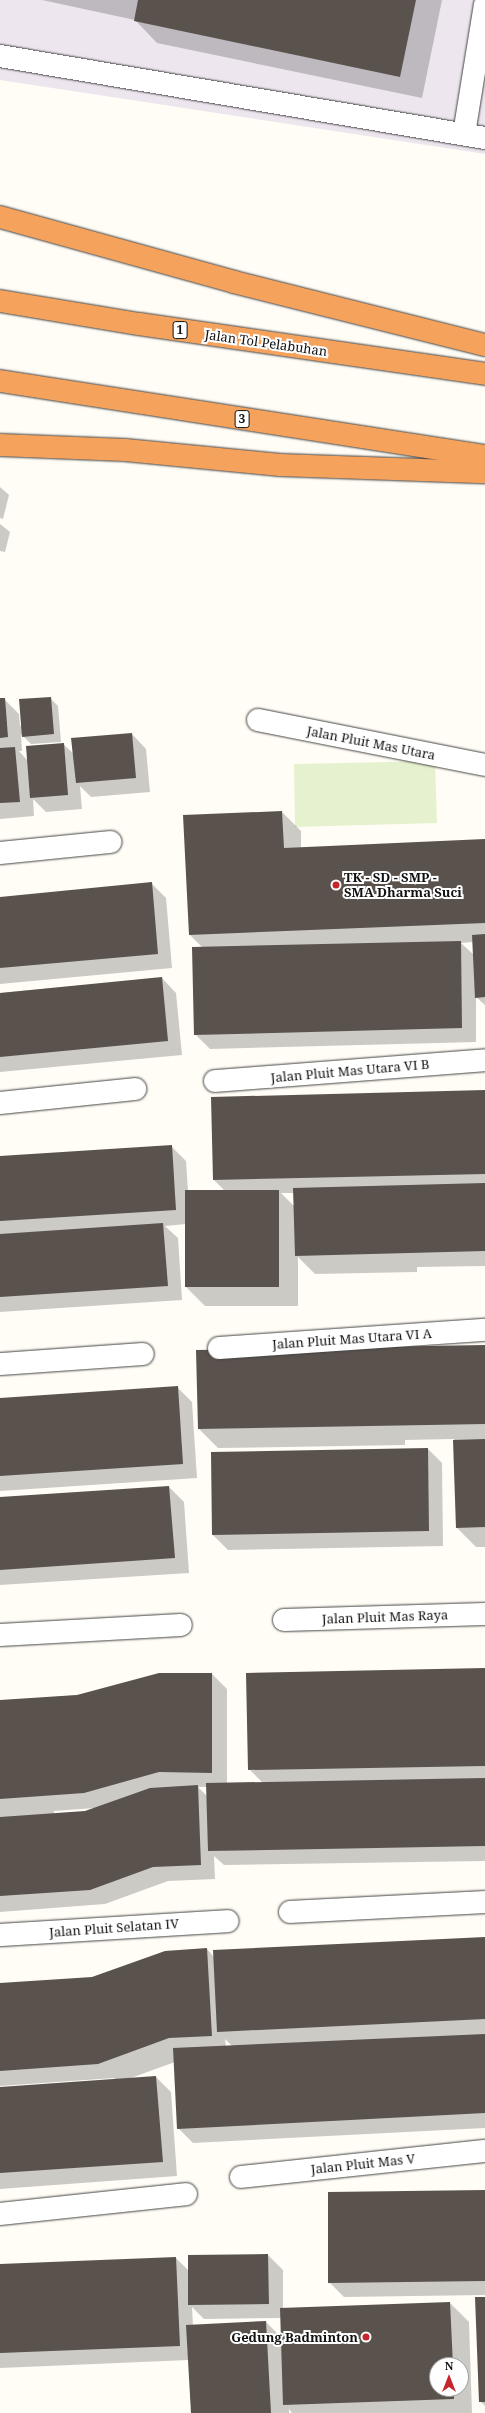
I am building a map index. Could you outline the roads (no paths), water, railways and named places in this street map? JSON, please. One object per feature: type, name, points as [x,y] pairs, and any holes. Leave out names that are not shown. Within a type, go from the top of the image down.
[{"type":"highway","points":[[0,217],[234,282],[485,345]]},
{"type":"highway","name":"Jalan Tol Pelabuhan","points":[[0,301],[139,324],[485,374]]},
{"type":"highway","name":"3","points":[[0,381],[485,456]]},
{"type":"highway","points":[[0,445],[125,450],[280,465],[485,472]]},
{"type":"street","points":[[0,56],[475,136],[485,4]]},
{"type":"street","name":"Jalan Pluit Mas Utara","points":[[258,720],[485,764]]},
{"type":"street","points":[[0,853],[110,842]]},
{"type":"street","name":"Jalan Pluit Mas Utara VI B","points":[[215,1081],[485,1060]]},
{"type":"street","points":[[0,1103],[135,1089]]},
{"type":"street","name":"Jalan Pluit Mas Utara VI A","points":[[219,1348],[485,1330]]},
{"type":"street","points":[[0,1364],[143,1354]]},
{"type":"street","name":"Jalan Pluit Mas Raya","points":[[284,1620],[485,1614]]},
{"type":"street","points":[[0,1635],[180,1625]]},
{"type":"street","points":[[290,1912],[485,1902]]},
{"type":"street","name":"Jalan Pluit Selatan IV","points":[[0,1936],[228,1921]]},
{"type":"street","name":"Jalan Pluit Mas V","points":[[241,2177],[485,2151]]},
{"type":"street","points":[[0,2214],[186,2194]]},
{"type":"place","name":"TK - SD - SMP - SMA Dharma Suci","points":[[336,885]]},
{"type":"place","name":"Gedung Badminton","points":[[366,2337]]}]
